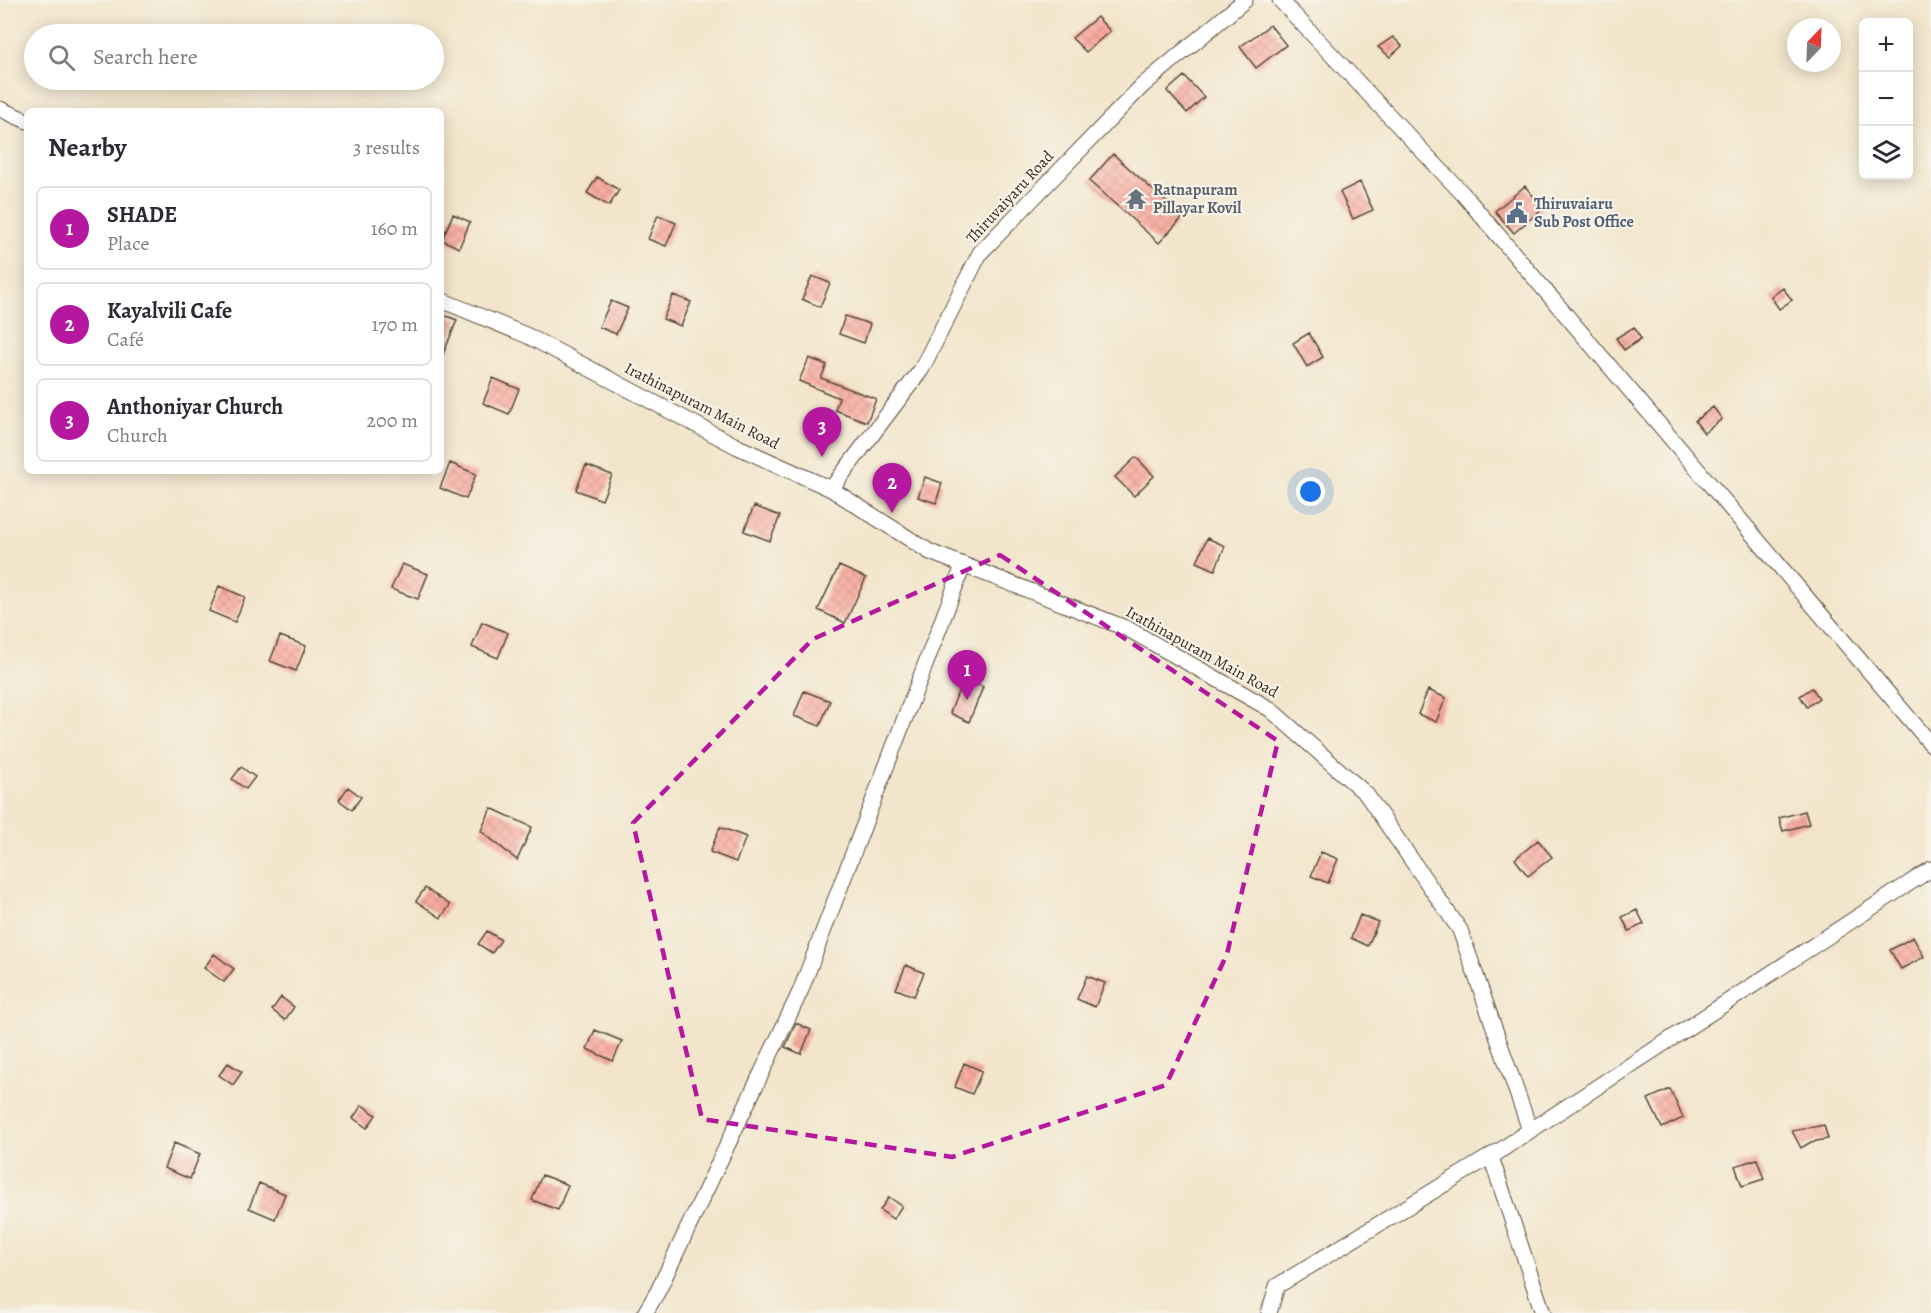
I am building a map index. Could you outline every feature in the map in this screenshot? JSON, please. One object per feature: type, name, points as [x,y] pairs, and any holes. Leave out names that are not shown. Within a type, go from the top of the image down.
[{"type":"street","name":"Thiruvaiyaru Road","points":[[831,489],[921,370],[980,254],[1142,86],[1245,0]]},
{"type":"street","points":[[1280,0],[1463,194],[1931,744]]},
{"type":"street","points":[[0,109],[24,120]]},
{"type":"street","name":"Irathinapuram Main Road","points":[[444,301],[528,336],[738,447],[831,489],[930,552],[1128,629],[1270,709],[1366,794],[1460,930],[1530,1130],[1491,1157],[1543,1313]]},
{"type":"street","points":[[645,1313],[658,1291],[800,992],[963,566]]},
{"type":"street","points":[[1269,1313],[1277,1286],[1507,1146],[1931,869]]},
{"type":"highlighted area","points":[[1000,555],[1278,741],[1227,954],[1166,1085],[952,1157],[702,1119],[633,823],[813,639]]},
{"type":"building","points":[[1097,17],[1110,31],[1086,52],[1072,38]]},
{"type":"building","points":[[1270,25],[1286,45],[1256,68],[1240,47]]},
{"type":"building","points":[[1393,37],[1402,46],[1390,57],[1378,47]]},
{"type":"building","points":[[1184,76],[1204,97],[1187,113],[1167,91]]},
{"type":"building","name":"Ratnapuram Pillayar Kovil","points":[[1113,154],[1183,217],[1159,243],[1089,181]]},
{"type":"building","points":[[597,177],[619,190],[609,206],[587,193]]},
{"type":"building","points":[[1360,182],[1373,210],[1353,219],[1340,192]]},
{"type":"building","points":[[1525,186],[1543,208],[1514,233],[1495,211]]},
{"type":"building","points":[[453,214],[470,222],[459,248],[444,241]]},
{"type":"building","points":[[658,215],[676,223],[666,246],[648,239]]},
{"type":"building","points":[[812,276],[830,283],[820,307],[802,299]]},
{"type":"building","points":[[1783,288],[1792,300],[1779,309],[1771,297]]},
{"type":"building","points":[[673,295],[691,302],[681,326],[663,319]]},
{"type":"building","points":[[611,301],[628,308],[616,334],[599,327]]},
{"type":"building","points":[[444,315],[457,320],[444,352]]},
{"type":"building","points":[[845,316],[870,324],[864,343],[839,334]]},
{"type":"building","points":[[1634,327],[1641,339],[1624,350],[1616,338]]},
{"type":"building","points":[[1309,333],[1323,357],[1307,367],[1293,343]]},
{"type":"building","points":[[809,358],[827,365],[821,378],[876,399],[867,422],[835,410],[839,398],[799,381]]},
{"type":"building","points":[[493,378],[519,389],[509,414],[483,403]]},
{"type":"building","points":[[1713,407],[1722,419],[1704,433],[1695,421]]},
{"type":"building","points":[[1136,457],[1154,476],[1134,496],[1115,477]]},
{"type":"building","points":[[450,463],[476,474],[466,499],[440,488]]},
{"type":"building","points":[[586,465],[612,475],[602,500],[576,490]]},
{"type":"building","points":[[925,477],[942,483],[936,503],[918,497]]},
{"type":"building","points":[[754,506],[780,516],[770,541],[744,531]]},
{"type":"building","points":[[1207,538],[1225,546],[1215,570],[1197,562]]},
{"type":"building","points":[[402,564],[428,574],[418,599],[391,589]]},
{"type":"building","points":[[839,566],[866,578],[845,623],[818,610]]},
{"type":"building","points":[[219,586],[245,597],[235,622],[209,611]]},
{"type":"building","points":[[482,622],[508,633],[498,658],[472,647]]},
{"type":"building","points":[[280,636],[306,646],[296,671],[270,661]]},
{"type":"building","points":[[971,681],[983,687],[969,722],[950,713],[961,684],[969,686]]},
{"type":"building","points":[[1812,688],[1819,698],[1807,707],[1800,696]]},
{"type":"building","points":[[1428,690],[1446,698],[1436,722],[1418,714]]},
{"type":"building","points":[[804,691],[830,701],[820,726],[794,716]]},
{"type":"building","points":[[241,767],[255,777],[246,789],[232,779]]},
{"type":"building","points":[[348,787],[361,797],[352,810],[339,800]]},
{"type":"building","points":[[491,808],[532,827],[517,860],[481,831]]},
{"type":"building","points":[[1805,811],[1809,824],[1783,831],[1779,818]]},
{"type":"building","points":[[720,827],[746,837],[736,862],[710,852]]},
{"type":"building","points":[[1538,840],[1552,857],[1528,876],[1515,859]]},
{"type":"building","points":[[1321,852],[1338,859],[1328,883],[1311,876]]},
{"type":"building","points":[[425,888],[450,905],[441,918],[416,901]]},
{"type":"building","points":[[1637,910],[1644,924],[1629,931],[1622,917]]},
{"type":"building","points":[[1360,915],[1378,922],[1368,946],[1351,938]]},
{"type":"building","points":[[487,931],[501,940],[492,953],[478,944]]},
{"type":"building","points":[[1913,937],[1924,957],[1901,969],[1890,950]]},
{"type":"building","points":[[214,954],[234,969],[224,982],[204,968]]},
{"type":"building","points":[[906,965],[924,973],[914,996],[896,989]]},
{"type":"building","points":[[1087,976],[1105,983],[1095,1007],[1077,999]]},
{"type":"building","points":[[281,997],[294,1007],[285,1020],[272,1010]]},
{"type":"building","points":[[796,1023],[811,1030],[801,1054],[785,1047]]},
{"type":"building","points":[[595,1030],[622,1041],[613,1061],[587,1049]]},
{"type":"building","points":[[228,1063],[242,1072],[233,1085],[219,1075]]},
{"type":"building","points":[[964,1063],[982,1071],[972,1094],[955,1087]]},
{"type":"building","points":[[1670,1089],[1683,1118],[1662,1128],[1648,1099]]},
{"type":"building","points":[[362,1105],[376,1115],[367,1128],[353,1118]]},
{"type":"building","points":[[1824,1125],[1828,1139],[1811,1142],[1801,1148],[1792,1131]]},
{"type":"building","points":[[174,1143],[200,1154],[190,1179],[164,1168]]},
{"type":"building","points":[[1757,1159],[1764,1179],[1742,1186],[1735,1166]]},
{"type":"building","points":[[542,1175],[568,1185],[558,1210],[532,1200]]},
{"type":"building","points":[[259,1183],[285,1194],[275,1219],[249,1208]]},
{"type":"building","points":[[889,1197],[902,1206],[893,1219],[880,1210]]},
{"type":"place","name":"Ratnapuram Pillayar Kovil","points":[[1136,199]]},
{"type":"place","name":"Thiruvaiaru Sub Post Office","points":[[1517,213]]},
{"type":"place","name":"Anthoniyar Church","points":[[822,457]]},
{"type":"place","name":"Kayalvili Cafe","points":[[892,513]]},
{"type":"place","name":"SHADE","points":[[967,700]]}]
